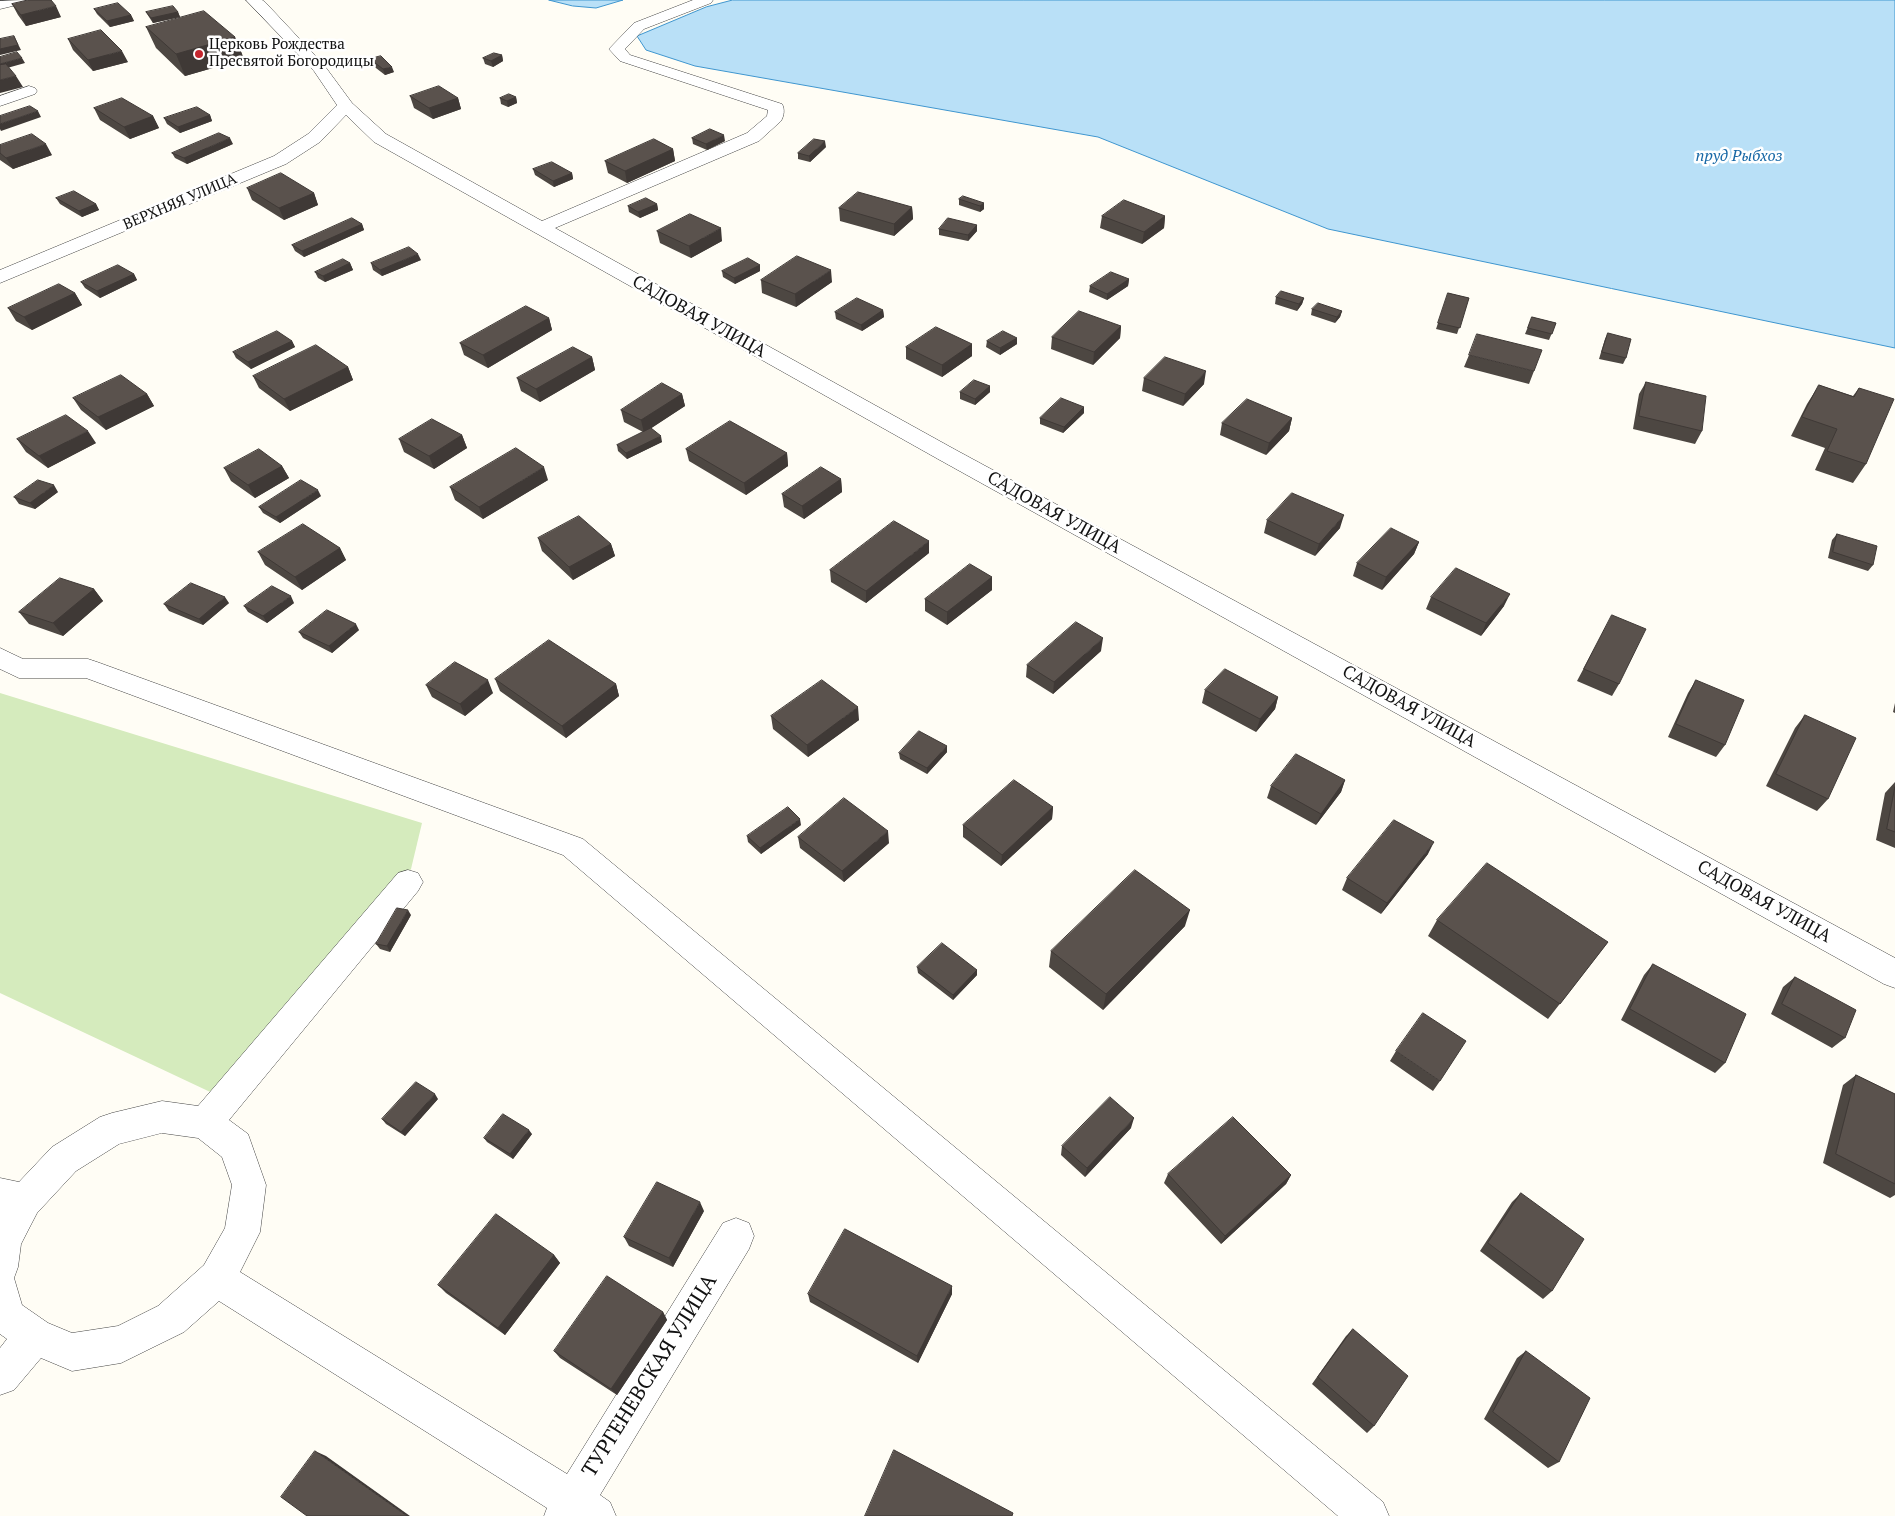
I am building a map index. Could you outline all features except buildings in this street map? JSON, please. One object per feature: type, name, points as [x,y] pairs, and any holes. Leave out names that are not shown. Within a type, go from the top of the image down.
[{"type":"street","points":[[0,5],[20,0]]},
{"type":"street","name":"САДОВАЯ УЛИЦА","points":[[253,0],[260,5],[319,68],[346,106],[380,138],[946,454],[1895,974]]},
{"type":"street","points":[[540,228],[753,137],[775,118],[776,107],[625,58],[616,49],[638,26],[706,0]]},
{"type":"street","points":[[0,101],[29,91]]},
{"type":"street","name":"ВЕРХНЯЯ УЛИЦА","points":[[0,277],[280,160],[314,138],[346,106]]},
{"type":"street","points":[[0,657],[19,668],[88,669],[574,847],[1369,1516]]},
{"type":"street","points":[[205,1123],[408,882]]},
{"type":"street","points":[[0,1267],[12,1198],[64,1158],[112,1129],[162,1117],[205,1123],[236,1146],[249,1184],[242,1232],[216,1278],[171,1320],[121,1344],[72,1352],[35,1338],[6,1316],[0,1290]]},
{"type":"street","name":"ТУРГЕНЕВСКАЯ УЛИЦА","points":[[578,1511],[736,1236]]},
{"type":"street","points":[[216,1278],[578,1511]]},
{"type":"street","points":[[0,1376],[35,1338]]},
{"type":"green space","points":[[0,693],[422,823],[411,869],[223,1098],[0,993]]},
{"type":"water","points":[[549,0],[623,0],[596,8],[573,6]]},
{"type":"water","name":"пруд Рыбхоз","points":[[733,0],[1895,0],[1895,348],[1328,229],[1098,137],[695,66],[646,50],[637,36],[706,7]]},
{"type":"place","name":"Церковь Рождества Пресвятой Богородицы","points":[[199,54]]}]
